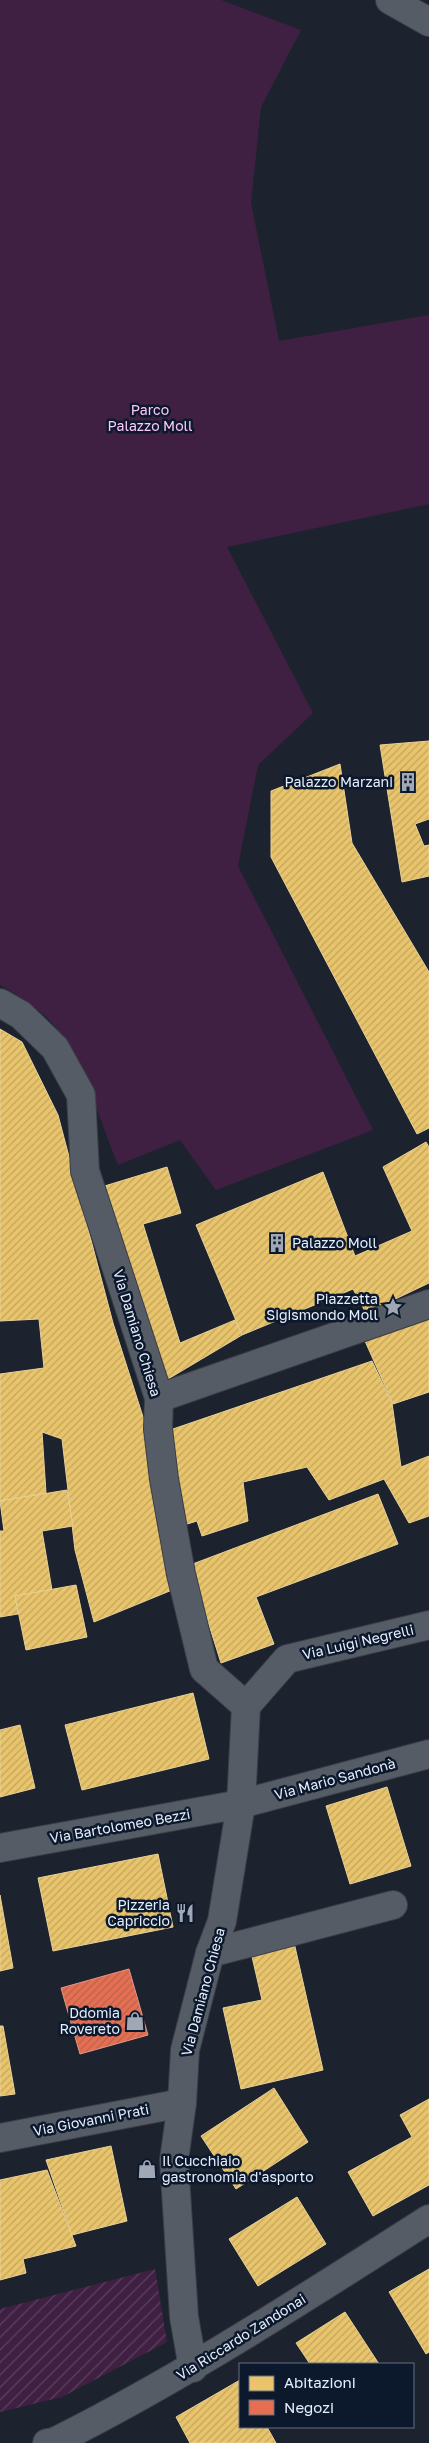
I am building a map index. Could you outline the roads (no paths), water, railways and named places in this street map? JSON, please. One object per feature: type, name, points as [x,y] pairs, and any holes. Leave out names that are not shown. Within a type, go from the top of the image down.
[{"type":"street","points":[[390,0],[429,22]]},
{"type":"street","name":"Via Damiano Chiesa","points":[[0,1003],[21,1015],[55,1048],[81,1095],[85,1172],[158,1398],[158,1429],[164,1479],[181,1574],[204,1669],[246,1706],[241,1804],[222,1921],[210,1953],[185,2050],[182,2103],[174,2160],[184,2317],[193,2368]]},
{"type":"street","points":[[158,1398],[429,1304]]},
{"type":"street","name":"Via Luigi Negrelli","points":[[246,1706],[287,1659],[429,1625]]},
{"type":"street","name":"Via Mario Sandonà","points":[[241,1804],[429,1754]]},
{"type":"street","name":"Via Bartolomeo Bezzi","points":[[0,1848],[241,1804]]},
{"type":"street","points":[[210,1953],[393,1906]]},
{"type":"street","name":"Via Giovanni Prati","points":[[0,2138],[182,2103]]},
{"type":"street","name":"Via Riccardo Zandonai","points":[[47,2443],[54,2442],[120,2409],[193,2368],[429,2219]]},
{"type":"place","name":"Palazzo Marzani","points":[[408,782]]},
{"type":"place","name":"Palazzo Moll","points":[[277,1243]]},
{"type":"place","name":"Piazzetta Sigismondo Moll","points":[[393,1307]]},
{"type":"place","name":"Pizzeria Capriccio","points":[[185,1913]]},
{"type":"place","name":"Ddomia Rovereto","points":[[135,2021]]},
{"type":"place","name":"Il Cucchiaio gastronomia d'asporto","points":[[147,2169]]},
{"type":"park label","name":"Parco Palazzo Moll","points":[[150,418]]}]
